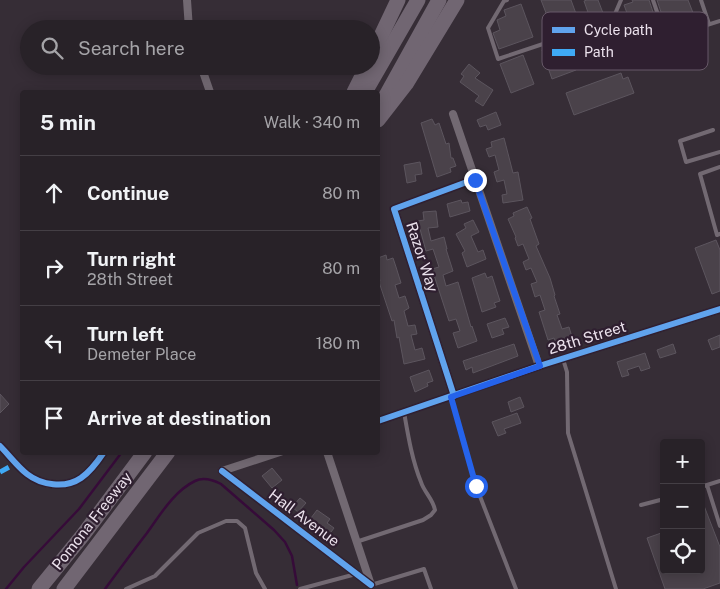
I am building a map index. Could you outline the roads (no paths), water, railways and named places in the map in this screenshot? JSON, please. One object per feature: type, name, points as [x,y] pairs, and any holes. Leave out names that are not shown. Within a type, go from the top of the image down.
[{"type":"highway","points":[[380,38],[398,0]]},
{"type":"highway","points":[[380,66],[418,0]]},
{"type":"highway","points":[[380,106],[439,0]]},
{"type":"highway","points":[[380,117],[406,84],[457,0]]},
{"type":"highway","points":[[355,90],[362,75]]},
{"type":"highway","points":[[366,90],[375,75]]},
{"type":"highway","name":"Pomona Freeway","points":[[39,589],[83,535],[143,455]]},
{"type":"highway","name":"Pomona Freeway","points":[[64,589],[166,455]]},
{"type":"street","points":[[187,0],[188,20]]},
{"type":"street","points":[[204,75],[209,90]]},
{"type":"street","points":[[454,114],[540,366]]},
{"type":"street","name":"Razor Way","points":[[452,396],[394,209],[475,180]]},
{"type":"street","name":"28th Street","points":[[380,420],[563,358],[720,309]]},
{"type":"street","points":[[0,446],[26,474],[45,484],[64,484],[81,479],[102,455]]},
{"type":"street","name":"Hall Avenue","points":[[271,455],[222,471],[372,587]]},
{"type":"street","name":"Hall Avenue","points":[[328,455],[372,587]]},
{"type":"lane","points":[[507,0],[504,1],[488,28],[498,59],[542,44]]},
{"type":"lane","points":[[616,12],[621,0]]},
{"type":"lane","points":[[653,0],[657,12]]},
{"type":"lane","points":[[701,0],[705,12]]},
{"type":"lane","points":[[708,21],[709,24],[720,21]]},
{"type":"lane","points":[[714,130],[680,141],[686,162],[720,152]]},
{"type":"lane","points":[[720,167],[700,174],[717,235],[720,234]]},
{"type":"lane","points":[[563,358],[567,372],[568,433],[616,589]]},
{"type":"lane","points":[[452,396],[476,486],[516,589]]},
{"type":"lane","points":[[356,542],[423,520],[435,510],[434,503],[421,482],[404,412]]},
{"type":"lane","points":[[720,481],[707,486],[720,526]]},
{"type":"lane","points":[[641,505],[660,500]]},
{"type":"lane","points":[[126,589],[155,576],[198,533],[226,521],[237,521],[244,528],[256,573],[265,589]]},
{"type":"lane","points":[[372,587],[424,569],[431,589]]},
{"type":"lane","points":[[300,589],[356,574]]},
{"type":"waterway","points":[[6,589],[24,567],[79,509],[120,455]]},
{"type":"waterway","points":[[105,589],[174,497],[187,485],[205,479],[221,484],[274,530],[285,542],[292,556],[297,585]]}]
